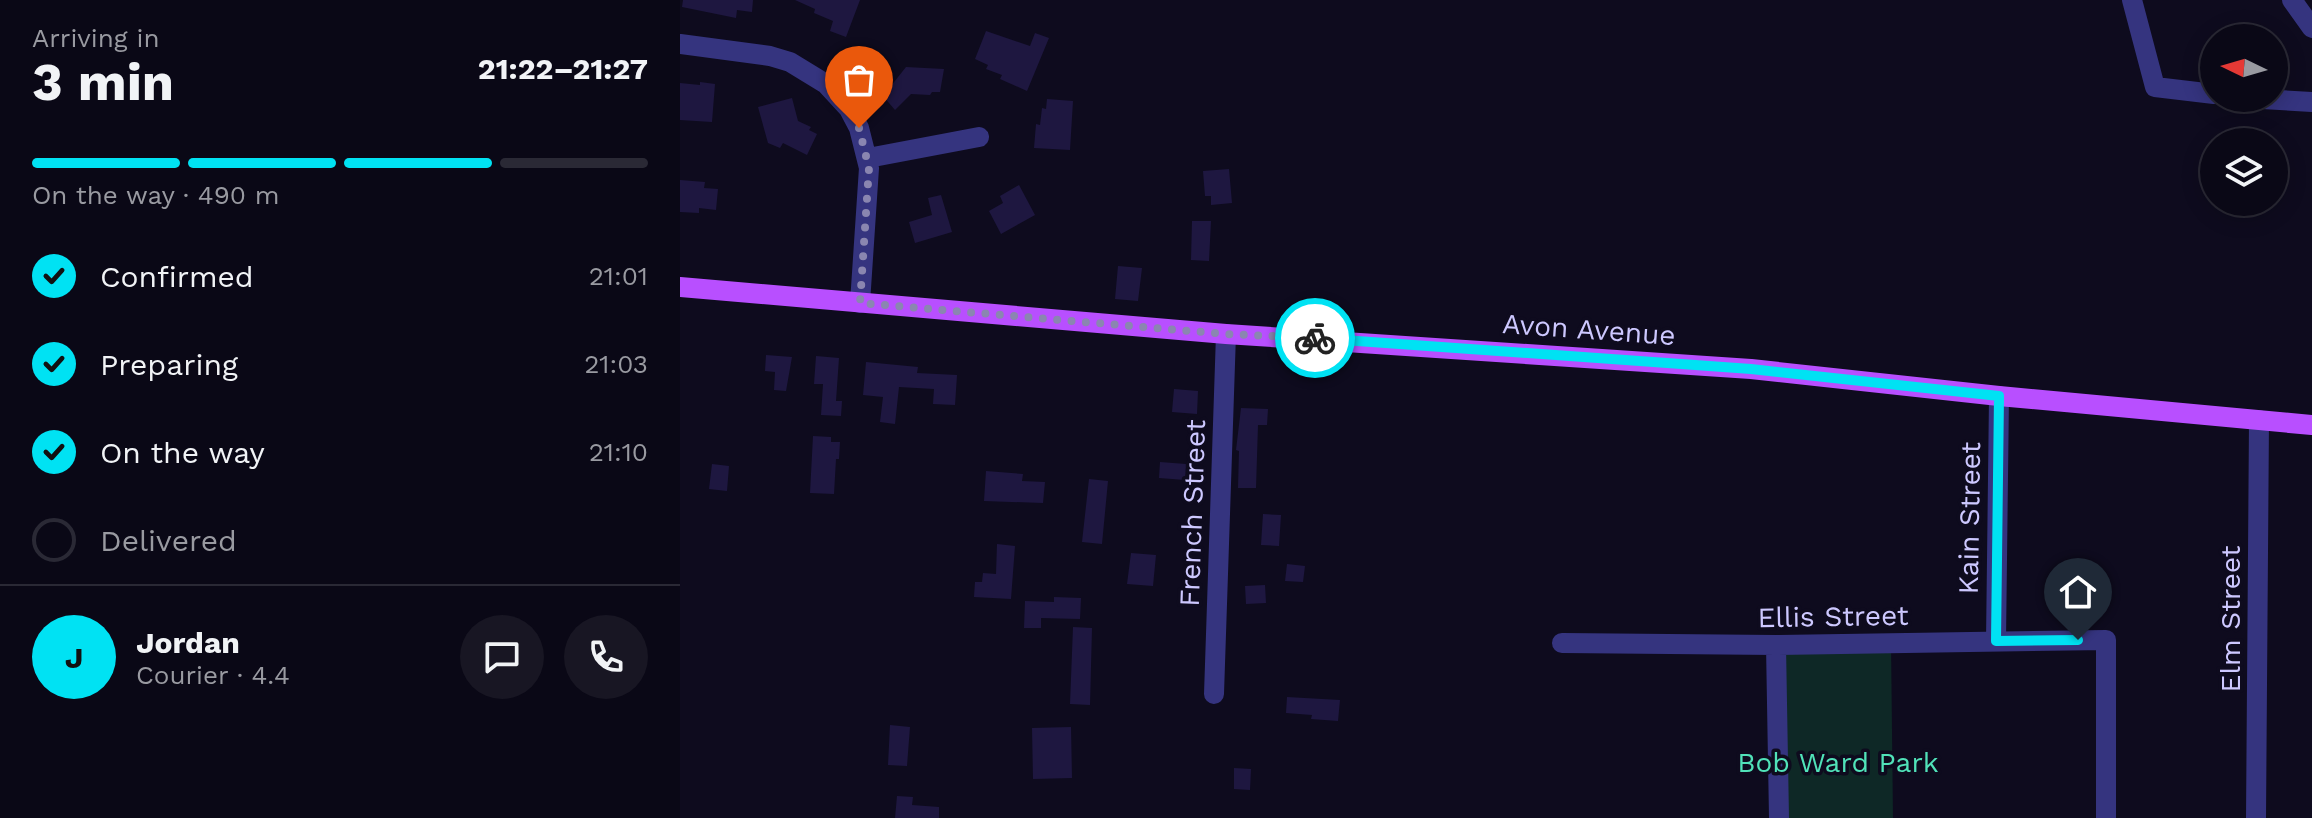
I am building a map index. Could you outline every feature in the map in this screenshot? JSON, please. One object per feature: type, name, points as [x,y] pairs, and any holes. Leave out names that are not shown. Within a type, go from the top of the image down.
[{"type":"main road","name":"Avon Avenue","points":[[680,287],[1226,334],[1751,369],[2312,425]]},
{"type":"street","points":[[2132,0],[2155,87],[2200,92]]},
{"type":"street","points":[[2292,0],[2312,28]]},
{"type":"street","points":[[680,44],[770,56],[808,71],[826,84],[849,109],[859,128],[868,158],[860,303]]},
{"type":"street","points":[[2288,101],[2312,102]]},
{"type":"street","points":[[868,158],[979,137]]},
{"type":"street","name":"French Street","points":[[1214,694],[1226,334]]},
{"type":"street","name":"Kain Street","points":[[1996,641],[1999,396]]},
{"type":"street","name":"Elm Street","points":[[2256,818],[2259,420]]},
{"type":"street","name":"Ellis Street","points":[[1562,643],[1776,645],[2106,640],[2106,818]]},
{"type":"street","points":[[1776,645],[1779,818]]},
{"type":"green space","name":"Bob Ward Park","points":[[1891,642],[1893,818],[1784,818],[1779,645]]},
{"type":"building","points":[[683,0],[753,0],[752,12],[737,10],[736,18],[682,7]]},
{"type":"building","points":[[795,0],[860,0],[846,37],[830,31],[833,21]]},
{"type":"building","points":[[986,31],[1030,46],[1035,33],[1049,38],[1027,91],[1000,79],[1002,75],[986,69],[988,65],[975,59]]},
{"type":"building","points":[[906,67],[944,69],[940,92],[911,94],[895,110],[883,96]]},
{"type":"building","points":[[700,82],[715,84],[712,122],[680,120],[680,83],[700,85]]},
{"type":"building","points":[[792,98],[798,121],[817,134],[807,155],[783,143],[780,148],[768,143],[758,107]]},
{"type":"building","points":[[1047,99],[1073,101],[1070,150],[1034,148],[1036,124],[1040,125],[1042,108],[1046,109]]},
{"type":"building","points":[[1229,169],[1232,203],[1211,205],[1211,196],[1205,196],[1203,171]]},
{"type":"building","points":[[680,180],[705,182],[704,188],[718,189],[716,210],[699,208],[699,213],[680,212]]},
{"type":"building","points":[[1019,185],[1035,215],[1001,234],[989,211],[1003,203],[1000,196]]},
{"type":"building","points":[[941,195],[952,232],[915,243],[909,222],[932,215],[928,198]]},
{"type":"building","points":[[1192,221],[1211,221],[1209,261],[1191,260]]},
{"type":"building","points":[[1118,266],[1142,268],[1138,301],[1115,299]]},
{"type":"building","points":[[766,355],[792,357],[786,391],[774,390],[775,372],[765,371]]},
{"type":"building","points":[[816,356],[839,358],[836,401],[842,401],[841,416],[821,415],[823,384],[814,384]]},
{"type":"building","points":[[866,362],[918,367],[917,373],[957,375],[955,405],[933,404],[934,389],[899,387],[895,424],[880,422],[883,397],[863,395]]},
{"type":"building","points":[[1174,389],[1198,391],[1197,414],[1172,412]]},
{"type":"building","points":[[1241,408],[1268,409],[1267,425],[1258,425],[1256,488],[1238,488],[1239,451],[1236,450]]},
{"type":"building","points":[[813,436],[831,437],[831,442],[840,442],[834,494],[810,493]]},
{"type":"building","points":[[1160,462],[1186,464],[1185,480],[1159,478]]},
{"type":"building","points":[[712,464],[729,466],[727,491],[709,489]]},
{"type":"building","points":[[986,471],[1023,474],[1022,481],[1045,482],[1043,503],[984,501]]},
{"type":"building","points":[[1089,479],[1108,481],[1102,544],[1082,542]]},
{"type":"building","points":[[1263,514],[1281,515],[1279,546],[1261,545]]},
{"type":"building","points":[[997,544],[1015,546],[1011,599],[974,597],[975,582],[982,582],[983,573],[996,574]]},
{"type":"building","points":[[1131,553],[1156,555],[1153,586],[1127,584]]},
{"type":"building","points":[[1287,564],[1305,566],[1303,582],[1285,581]]},
{"type":"building","points":[[1265,585],[1266,603],[1246,604],[1245,586]]},
{"type":"building","points":[[1054,597],[1081,598],[1080,619],[1041,618],[1041,628],[1024,628],[1025,601],[1054,602]]},
{"type":"building","points":[[1073,627],[1092,628],[1090,705],[1070,704]]},
{"type":"building","points":[[1287,697],[1340,700],[1338,721],[1286,713]]},
{"type":"building","points":[[890,725],[910,727],[907,766],[888,765]]},
{"type":"building","points":[[1071,727],[1072,778],[1033,779],[1032,728]]},
{"type":"building","points":[[1234,768],[1251,769],[1250,790],[1234,789]]},
{"type":"building","points":[[897,796],[913,797],[912,805],[939,807],[939,818],[895,818]]},
{"type":"way so far","points":[[859,128],[869,168],[860,303],[1226,334],[1315,338]]},
{"type":"route","points":[[1315,338],[1751,369],[1999,396],[1996,641],[2078,640]]}]
